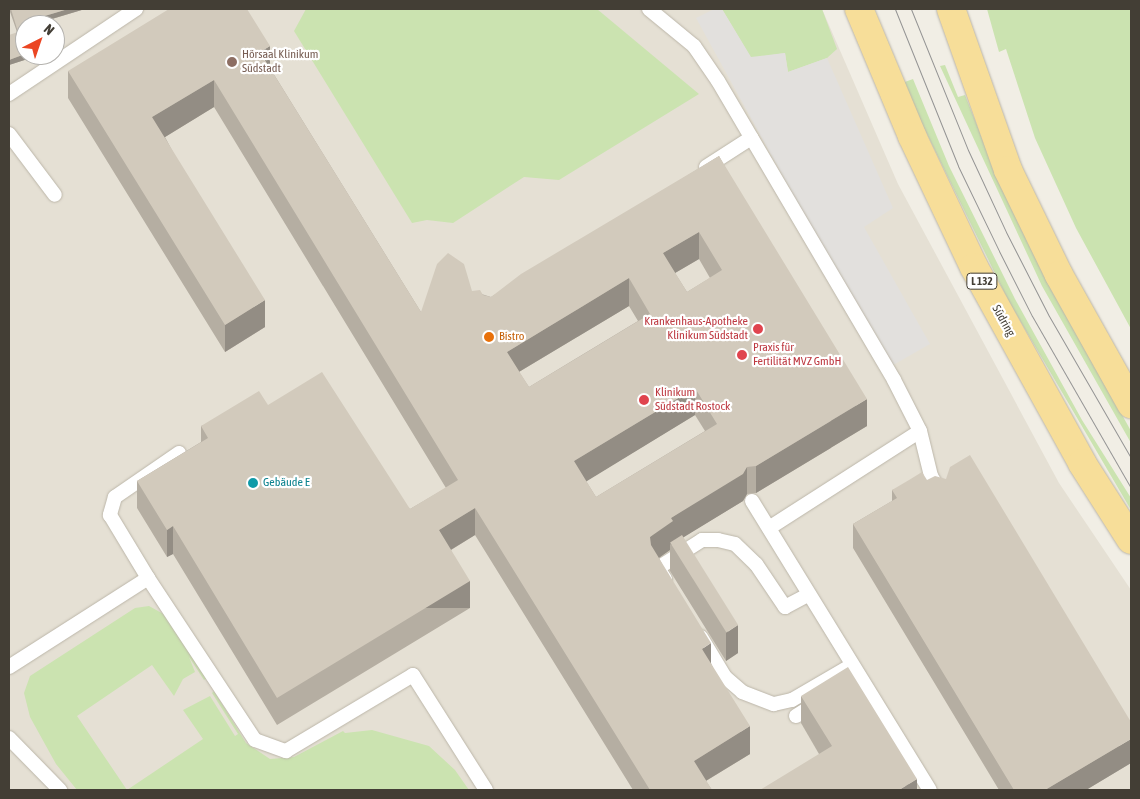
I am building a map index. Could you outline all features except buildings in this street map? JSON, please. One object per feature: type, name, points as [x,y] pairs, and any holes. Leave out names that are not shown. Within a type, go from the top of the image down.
[{"type":"main road","name":"Südring","points":[[859,9],[908,128],[974,266],[1082,463],[1131,540]]},
{"type":"main road","points":[[951,9],[1008,170],[1059,275],[1131,404]]},
{"type":"lane","points":[[9,94],[136,9]]},
{"type":"lane","points":[[648,9],[694,46],[751,138],[894,380],[920,431],[931,476],[942,495]]},
{"type":"lane","points":[[9,134],[55,195]]},
{"type":"lane","points":[[693,176],[751,138]]},
{"type":"lane","points":[[769,528],[920,431]]},
{"type":"lane","points":[[179,453],[115,497],[110,515],[148,578],[255,740],[286,751],[413,675],[486,790]]},
{"type":"lane","points":[[752,501],[930,790]]},
{"type":"lane","points":[[673,592],[658,568],[702,540],[718,540],[735,544],[756,564],[785,607],[809,594]]},
{"type":"lane","points":[[9,667],[148,578]]},
{"type":"lane","points":[[693,625],[725,677],[742,692],[774,704],[792,700],[856,671]]},
{"type":"lane","points":[[796,716],[856,671]]},
{"type":"lane","points":[[9,738],[60,790]]},
{"type":"shaded area","points":[[9,9],[822,9],[898,184],[1059,483],[1131,590],[1131,790],[9,790]]},
{"type":"shaded area","points":[[714,9],[722,9],[751,57],[785,53],[788,72],[827,58],[893,208],[864,227],[930,344],[888,368],[696,18]]},
{"type":"green space","points":[[306,9],[597,9],[699,94],[559,180],[524,177],[453,223],[427,220],[412,223],[294,31]]},
{"type":"green space","points":[[722,9],[822,9],[837,49],[827,58],[788,72],[785,53],[751,58]]},
{"type":"green space","points":[[987,9],[1131,9],[1131,329],[1076,228],[1035,138],[1006,49],[999,52]]},
{"type":"green space","points":[[945,65],[958,97],[965,95],[990,158],[1050,285],[1131,431],[1131,443],[1042,286],[940,66]]},
{"type":"green space","points":[[913,79],[949,166],[1015,299],[1082,420],[1131,498],[1131,510],[1008,300],[902,83]]},
{"type":"green space","points":[[149,606],[167,616],[207,678],[204,680],[189,657],[195,672],[183,679],[174,696],[152,665],[77,716],[127,790],[77,790],[56,764],[30,717],[24,693],[30,676],[135,608]]},
{"type":"green space","points":[[214,691],[246,743],[270,759],[294,757],[343,731],[345,733],[372,730],[429,746],[455,770],[469,790],[127,790],[203,739],[183,710],[210,696],[235,736],[238,734],[212,693]]},
{"type":"tram line","points":[[895,9],[958,166],[999,251],[1032,316],[1131,488]]},
{"type":"tram line","points":[[911,9],[968,150],[1006,232],[1049,316],[1131,458]]},
{"type":"place","name":"Hörsaal Klinikum Südstadt","points":[[232,62]]},
{"type":"place","name":"Krankenhaus-Apotheke Klinikum Südstadt","points":[[758,329]]},
{"type":"place","name":"Bistro","points":[[489,337]]},
{"type":"place","name":"Praxis für Fertilität MVZ GmbH","points":[[742,355]]},
{"type":"place","name":"Klinikum Südstadt Rostock","points":[[644,400]]},
{"type":"place","name":"Gebäude E","points":[[253,483]]}]
